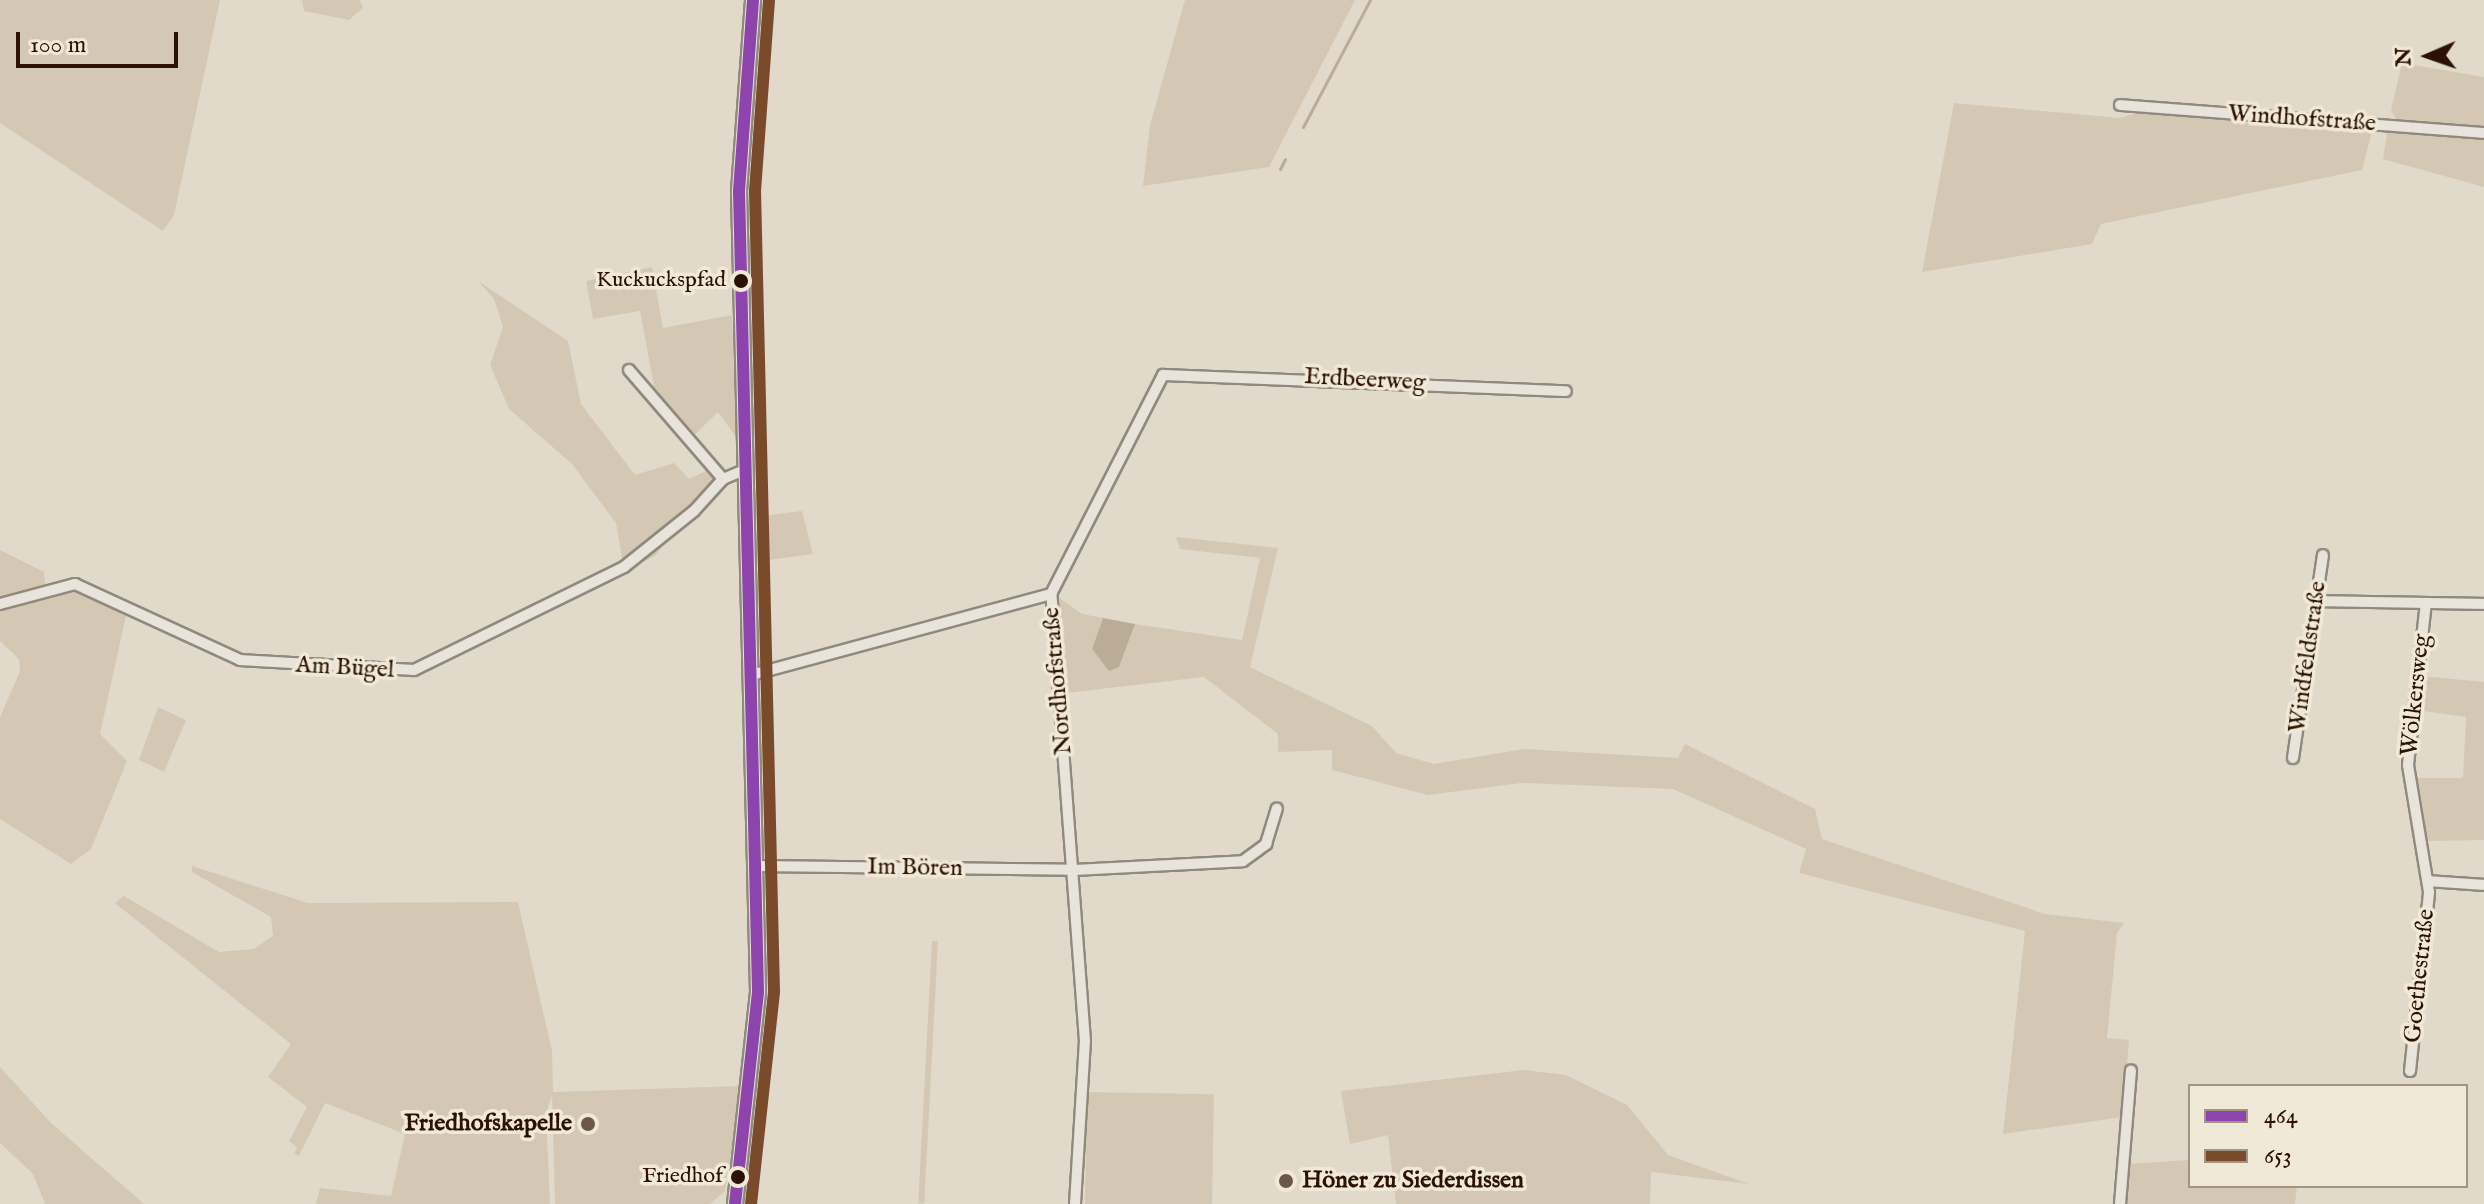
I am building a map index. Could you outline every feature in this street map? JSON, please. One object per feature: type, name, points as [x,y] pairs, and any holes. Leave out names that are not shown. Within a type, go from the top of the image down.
[{"type":"main road","points":[[735,1204],[758,991],[740,136],[753,0]]},
{"type":"street","name":"Windhofstraße","points":[[2120,105],[2484,133]]},
{"type":"street","points":[[629,370],[723,479]]},
{"type":"street","name":"Erdbeerweg","points":[[1163,375],[1566,391]]},
{"type":"street","name":"Nordhofstraße","points":[[1075,1204],[1085,1041],[1051,594],[1163,375]]},
{"type":"street","name":"Am Bügel","points":[[0,604],[75,584],[240,660],[414,670],[647,553],[723,479],[746,469]]},
{"type":"street","name":"Windfeldstraße","points":[[2293,758],[2323,555]]},
{"type":"street","points":[[751,675],[1051,594]]},
{"type":"street","points":[[2316,601],[2484,604]]},
{"type":"street","name":"Wölkersweg","points":[[2426,603],[2408,765],[2428,881]]},
{"type":"street","points":[[1074,870],[1243,861],[1266,844],[1277,809]]},
{"type":"street","name":"Im Bören","points":[[757,866],[1074,870]]},
{"type":"street","points":[[2428,881],[2484,885]]},
{"type":"street","name":"Goethestraße","points":[[2410,1071],[2428,881]]},
{"type":"street","points":[[2120,1204],[2131,1070]]},
{"type":"shaded area","points":[[0,0],[220,0],[174,215],[163,231],[0,123]]},
{"type":"shaded area","points":[[302,0],[360,0],[363,8],[349,20],[304,11]]},
{"type":"shaded area","points":[[1185,0],[1355,0],[1269,167],[1143,186],[1150,125]]},
{"type":"shaded area","points":[[2402,63],[2484,77],[2484,128],[2397,121],[2391,110]]},
{"type":"shaded area","points":[[1954,103],[2120,118],[2145,110],[2373,127],[2362,170],[2101,224],[2092,244],[1922,272]]},
{"type":"shaded area","points":[[2388,129],[2484,136],[2484,187],[2383,159]]},
{"type":"shaded area","points":[[652,267],[663,328],[732,315],[736,437],[718,412],[689,440],[649,394],[654,386],[640,311],[593,319],[586,281]]},
{"type":"shaded area","points":[[478,281],[568,341],[581,404],[635,475],[674,463],[689,479],[708,470],[714,479],[656,555],[631,569],[622,559],[616,523],[572,464],[509,409],[490,365],[503,327],[494,299]]},
{"type":"shaded area","points":[[802,511],[813,554],[762,561],[760,516]]},
{"type":"shaded area","points":[[1176,537],[1278,548],[1250,667],[1372,726],[1396,753],[1434,764],[1524,749],[1678,758],[1685,744],[1815,809],[1822,839],[2045,914],[2124,923],[2117,933],[2107,1038],[2129,1040],[2123,1117],[2003,1134],[2025,931],[1799,873],[1806,849],[1673,789],[1521,783],[1428,795],[1332,770],[1332,750],[1278,752],[1278,734],[1204,677],[1066,693],[1054,594],[1082,614],[1103,618],[1092,649],[1119,667],[1135,624],[1242,640],[1260,558],[1180,549]]},
{"type":"shaded area","points":[[0,550],[44,572],[45,585],[0,599]]},
{"type":"shaded area","points":[[66,590],[82,590],[127,611],[100,734],[127,761],[91,849],[71,864],[0,819],[0,717],[20,671],[19,659],[0,641],[0,608]]},
{"type":"shaded area","points":[[1103,618],[1135,624],[1119,667],[1109,671],[1092,649]]},
{"type":"shaded area","points":[[2421,676],[2484,682],[2484,840],[2427,841],[2415,778],[2463,778],[2466,717],[2417,710]]},
{"type":"shaded area","points":[[158,707],[186,720],[164,772],[139,760]]},
{"type":"shaded area","points":[[192,866],[308,903],[518,902],[552,1051],[553,1092],[741,1086],[725,1191],[710,1204],[555,1204],[552,1095],[546,1114],[550,1204],[316,1204],[320,1188],[391,1196],[405,1134],[325,1103],[299,1156],[294,1154],[297,1147],[289,1141],[307,1107],[268,1077],[291,1044],[115,903],[124,896],[219,952],[254,949],[273,936],[271,917],[192,872]]},
{"type":"shaded area","points":[[932,941],[938,941],[924,1204],[918,1203]]},
{"type":"shaded area","points":[[0,1067],[51,1123],[144,1204],[45,1204],[33,1174],[0,1143]]},
{"type":"shaded area","points":[[1524,1070],[1566,1075],[1627,1105],[1668,1155],[1749,1184],[1651,1172],[1650,1204],[1396,1204],[1388,1135],[1350,1144],[1341,1091]]},
{"type":"shaded area","points":[[1087,1092],[1214,1094],[1212,1204],[1085,1204]]},
{"type":"shaded area","points":[[2188,1160],[2188,1188],[2297,1188],[2295,1204],[2125,1204],[2128,1164]]},
{"type":"building","name":"Friedhofskapelle","points":[[588,1113],[596,1116],[599,1124],[596,1132],[588,1135],[580,1132],[577,1124],[580,1116]]},
{"type":"waterway","points":[[1303,127],[1370,0]]},
{"type":"waterway","points":[[1280,169],[1285,159]]},
{"type":"waterway","points":[[1069,1204],[1074,1132]]},
{"type":"transit line","name":"464","points":[[735,1204],[758,991],[739,191],[753,0]]},
{"type":"transit line","name":"653","points":[[751,1204],[774,991],[755,191],[769,1]]},
{"type":"place","name":"Kuckuckspfad","points":[[741,281]]},
{"type":"place","name":"Friedhofskapelle","points":[[588,1124]]},
{"type":"place","name":"Friedhof","points":[[738,1177]]},
{"type":"place","name":"Höner zu Siederdissen","points":[[1286,1181]]}]
